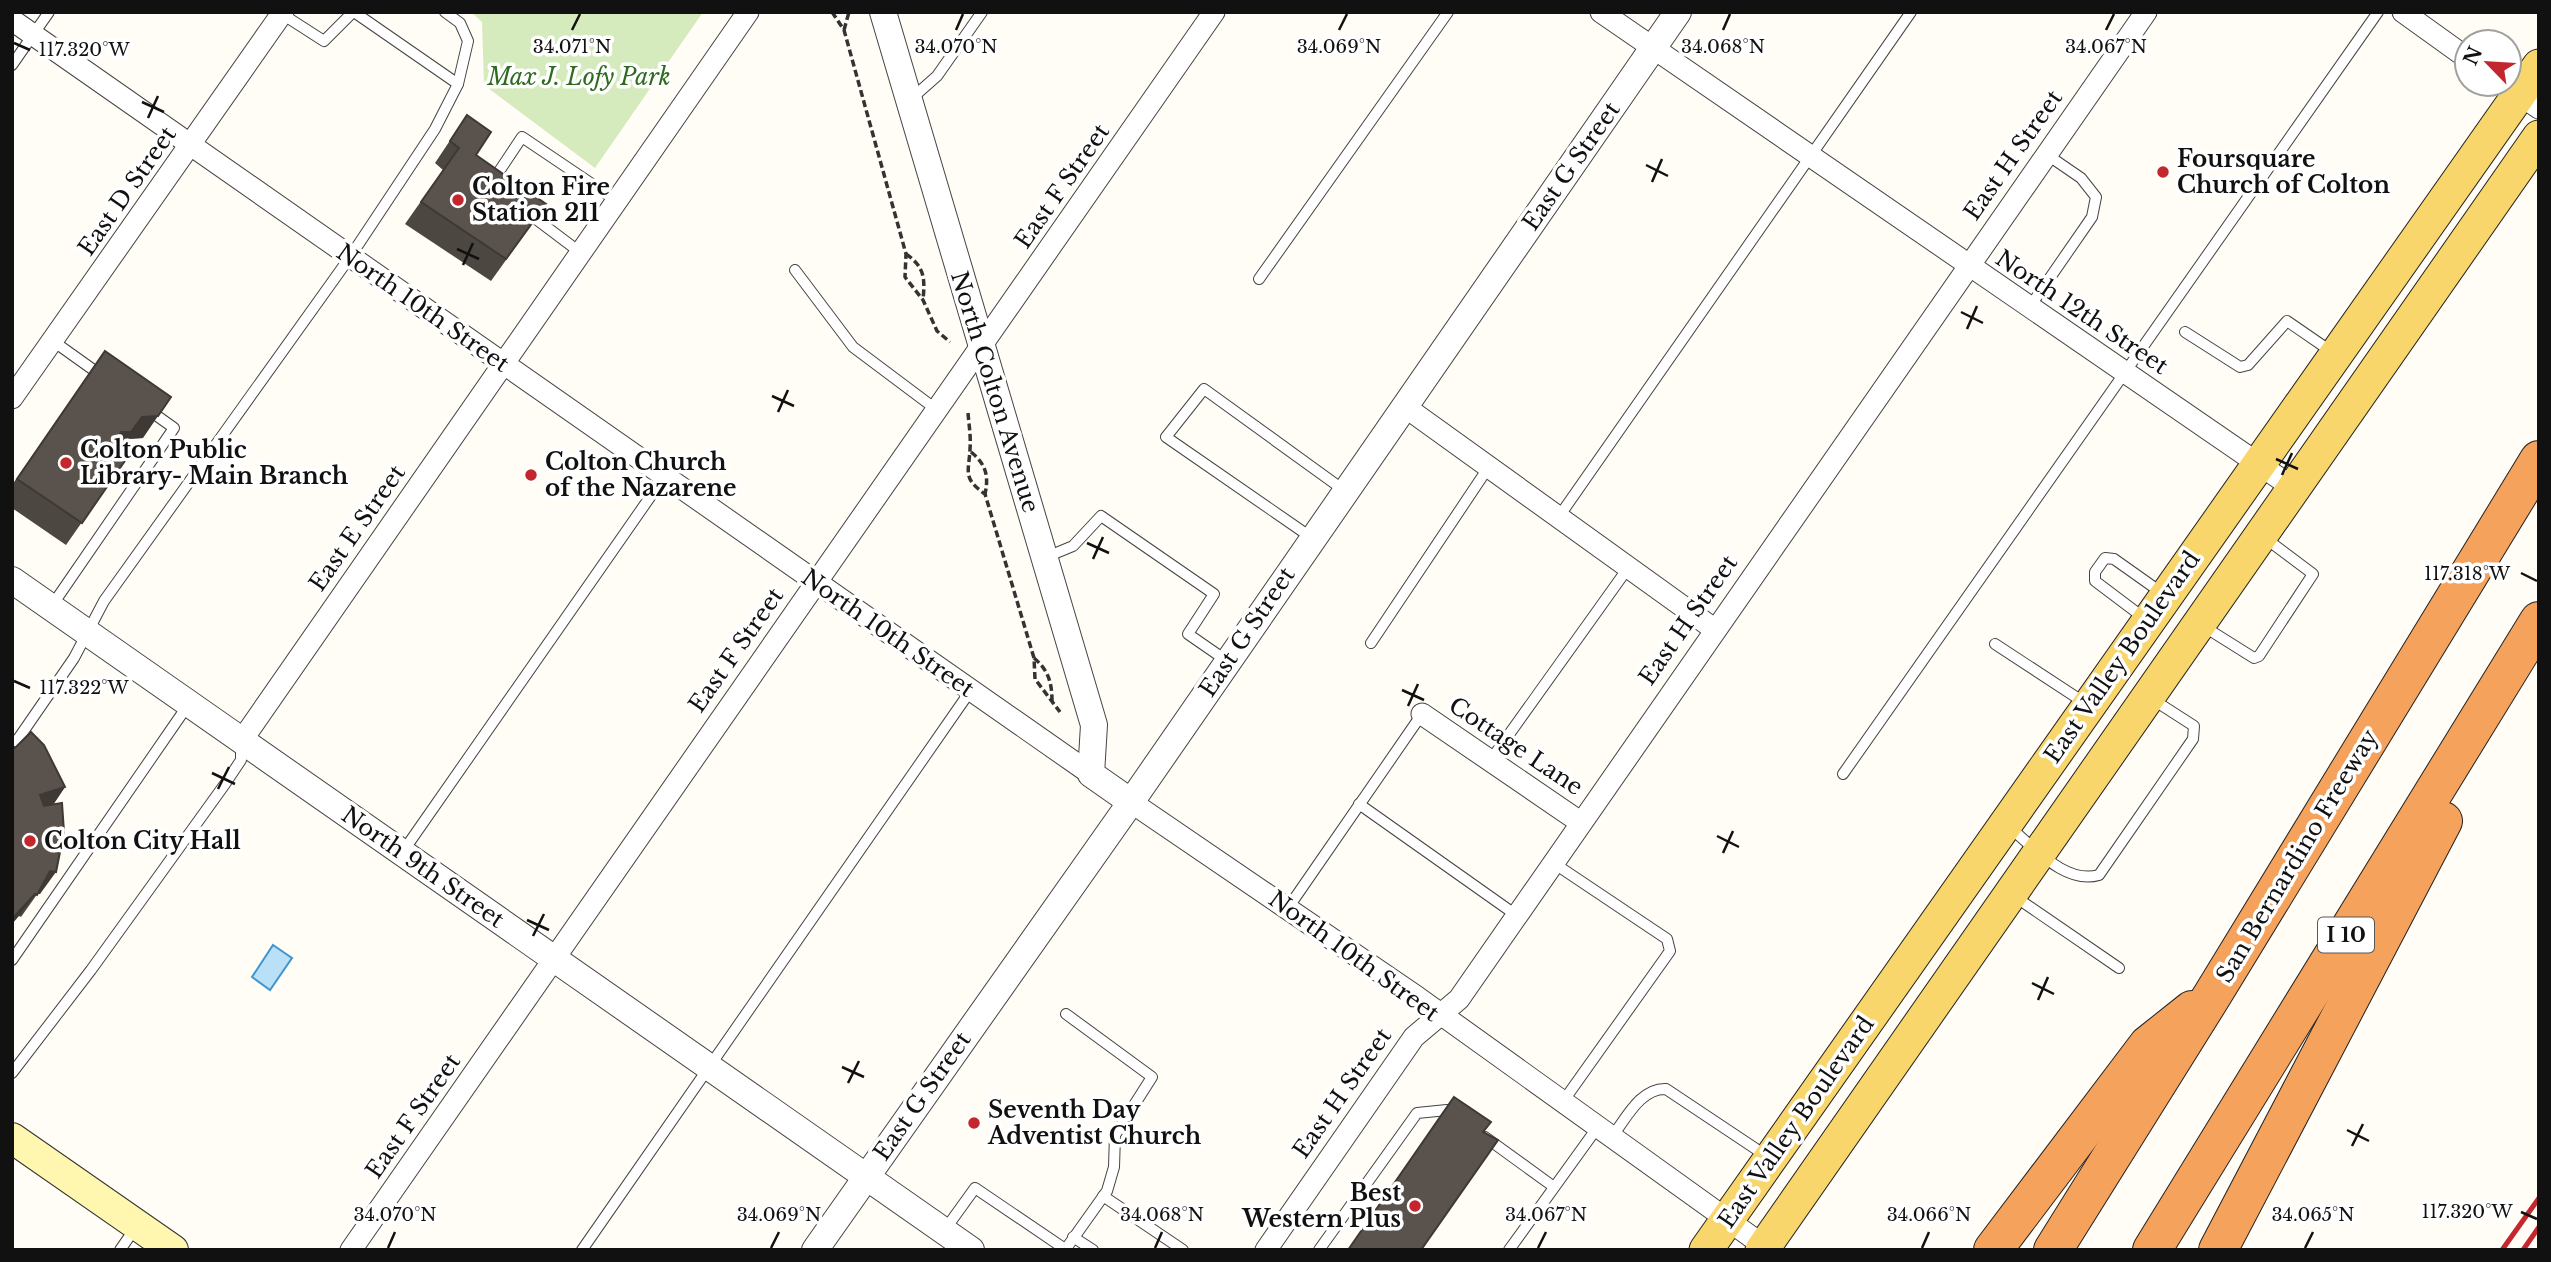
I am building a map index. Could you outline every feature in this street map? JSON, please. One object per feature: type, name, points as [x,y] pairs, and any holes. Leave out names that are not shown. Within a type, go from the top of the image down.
[{"type":"highway","name":"San Bernardino Freeway","points":[[2053,1250],[2213,994],[2539,460]]},
{"type":"highway","name":"I 10","points":[[2152,1250],[2539,621]]},
{"type":"highway","points":[[2218,1250],[2539,639]]},
{"type":"highway","points":[[1993,1250],[2148,1045],[2213,994]]},
{"type":"main road","name":"East Valley Boulevard","points":[[2523,93],[2539,66]]},
{"type":"main road","name":"East Valley Boulevard","points":[[1706,1250],[2155,607],[2261,464],[2520,98]]},
{"type":"main road","name":"East Valley Boulevard","points":[[1765,1248],[2038,850],[2539,137]]},
{"type":"main road","points":[[12,1138],[173,1250]]},
{"type":"street","name":"East E Street","points":[[242,740],[748,12]]},
{"type":"street","name":"North Colton Avenue","points":[[883,12],[1094,725],[1091,774]]},
{"type":"street","name":"East F Street","points":[[351,1250],[1214,12]]},
{"type":"street","name":"North 12th Street","points":[[1601,12],[1811,159],[2292,487]]},
{"type":"street","name":"East G Street","points":[[814,1250],[1131,802],[1678,12]]},
{"type":"street","name":"East H Street","points":[[1266,1250],[1413,1037],[1459,999],[2146,12]]},
{"type":"street","points":[[2403,12],[2453,48]]},
{"type":"street","name":"East D Street","points":[[12,398],[283,13]]},
{"type":"street","name":"North 10th Street","points":[[12,20],[1131,802],[1288,908],[1765,1248]]},
{"type":"street","points":[[1404,406],[1714,629]]},
{"type":"street","name":"North 9th Street","points":[[12,580],[971,1250]]},
{"type":"street","name":"Cottage Lane","points":[[1422,714],[1580,822]]},
{"type":"lane","points":[[12,65],[49,12]]},
{"type":"lane","points":[[283,13],[324,41],[354,12],[458,85]]},
{"type":"lane","points":[[12,740],[16,742],[51,692],[74,658],[104,601],[350,257],[435,129],[458,85],[468,41],[460,23],[444,12]]},
{"type":"lane","points":[[909,101],[937,76],[982,12]]},
{"type":"lane","points":[[1259,279],[1448,12]]},
{"type":"lane","points":[[1558,518],[1911,12]]},
{"type":"lane","points":[[1843,774],[2378,12]]},
{"type":"lane","points":[[501,192],[491,184],[522,137],[617,201]]},
{"type":"lane","points":[[2029,308],[2092,217],[2096,197],[2081,178],[2046,154]]},
{"type":"lane","points":[[512,200],[581,253]]},
{"type":"lane","points":[[795,270],[853,346],[937,410]]},
{"type":"lane","points":[[2185,332],[2240,367],[2248,365],[2287,321],[2337,356]]},
{"type":"lane","points":[[53,341],[108,381]]},
{"type":"lane","points":[[1312,538],[1166,437],[1204,388],[1345,491]]},
{"type":"lane","points":[[51,607],[174,428],[141,404]]},
{"type":"lane","points":[[1371,643],[1488,468]]},
{"type":"lane","points":[[402,853],[664,477]]},
{"type":"lane","points":[[1044,558],[1073,546],[1101,516],[1214,594],[1188,634],[1227,661]]},
{"type":"lane","points":[[2198,622],[2254,658],[2259,656],[2313,573],[2259,534]]},
{"type":"lane","points":[[2105,558],[2114,559],[2155,607],[2095,581],[2095,572],[2105,558]]},
{"type":"lane","points":[[1490,761],[1628,568]]},
{"type":"lane","points":[[1995,644],[2088,705]]},
{"type":"lane","points":[[582,1250],[971,690]]},
{"type":"lane","points":[[2005,823],[2068,873],[2086,879],[2099,875],[2193,740],[2194,726],[2147,695]]},
{"type":"lane","points":[[12,960],[188,705]]},
{"type":"lane","points":[[1288,908],[1422,714]]},
{"type":"lane","name":"East E Street","points":[[12,1073],[91,970],[225,785],[241,760],[242,740]]},
{"type":"lane","points":[[1359,804],[1516,915]]},
{"type":"lane","points":[[1552,862],[1667,939],[1670,951],[1562,1103]]},
{"type":"lane","points":[[2009,893],[2119,968]]},
{"type":"lane","points":[[944,1231],[975,1188],[1065,1250],[1103,1196],[1114,1167],[1115,1135],[1152,1077],[1066,1014]]},
{"type":"lane","points":[[1509,1250],[1554,1187],[1604,1133],[1653,1088],[1666,1089],[1771,1159]]},
{"type":"lane","points":[[1319,1250],[1417,1114],[1447,1110],[1468,1125]]},
{"type":"lane","points":[[1479,1133],[1554,1187]]},
{"type":"lane","points":[[1103,1196],[1183,1250]]},
{"type":"lane","points":[[120,1250],[137,1225]]},
{"type":"lane","points":[[1073,1237],[1093,1250]]},
{"type":"path","points":[[832,12],[844,30],[906,254],[905,277],[923,300],[937,331],[950,342]]},
{"type":"path","points":[[844,30],[849,12]]},
{"type":"path","points":[[906,254],[918,262],[922,270],[923,300]]},
{"type":"path","points":[[968,413],[971,452],[966,462],[968,477],[985,494]]},
{"type":"path","points":[[971,452],[981,460],[988,478],[985,494],[1034,658],[1035,679],[1040,690],[1060,712]]},
{"type":"path","points":[[1034,658],[1044,666],[1050,678],[1052,701]]},
{"type":"green space","name":"Max J. Lofy Park","points":[[471,12],[703,12],[595,168],[484,85],[482,22]]},
{"type":"water","points":[[273,945],[292,958],[270,990],[252,977]]},
{"type":"building","name":"Colton Fire Station 211","points":[[467,115],[491,132],[476,155],[546,204],[506,259],[421,202],[459,148],[450,141]]},
{"type":"building","name":"Colton Public Library- Main Branch","points":[[105,351],[171,397],[158,416],[142,417],[131,432],[121,432],[121,446],[131,452],[82,523],[17,479]]},
{"type":"building","name":"Colton City Hall","points":[[31,732],[44,745],[65,787],[40,795],[44,806],[62,803],[64,832],[56,872],[50,871],[37,895],[35,894],[12,919],[12,745],[15,748]]},
{"type":"building","name":"Best Western Plus","points":[[1454,1097],[1491,1122],[1483,1132],[1498,1140],[1421,1250],[1348,1250]]},
{"type":"railway","points":[[2502,1250],[2539,1198]]},
{"type":"railway","points":[[2523,1250],[2539,1227]]},
{"type":"place","name":"Foursquare Church of Colton","points":[[2163,172]]},
{"type":"place","name":"Colton Fire Station 211","points":[[458,200]]},
{"type":"place","name":"Colton Public Library- Main Branch","points":[[66,463]]},
{"type":"place","name":"Colton Church of the Nazarene","points":[[531,475]]},
{"type":"place","name":"Colton City Hall","points":[[30,841]]},
{"type":"place","name":"Seventh Day Adventist Church","points":[[974,1123]]},
{"type":"place","name":"Best Western Plus","points":[[1415,1206]]}]
